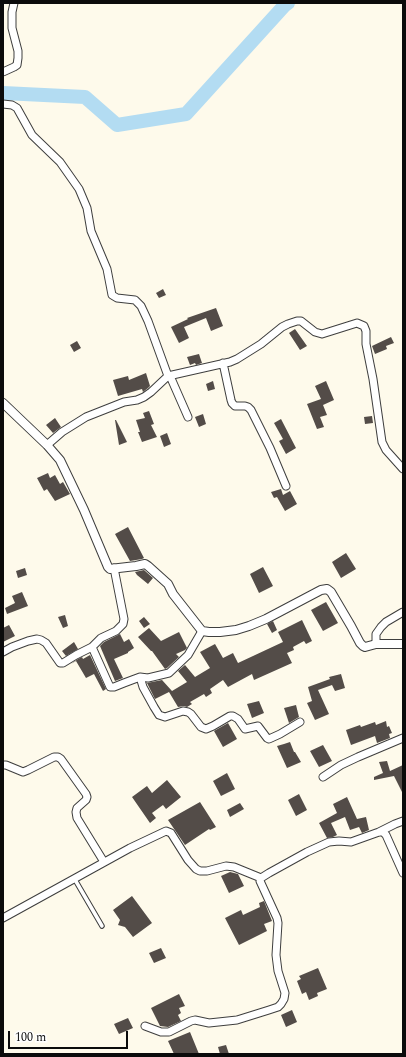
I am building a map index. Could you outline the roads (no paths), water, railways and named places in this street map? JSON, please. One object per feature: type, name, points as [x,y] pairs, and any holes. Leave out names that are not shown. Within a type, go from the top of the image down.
[{"type":"street","points":[[3,72],[17,65],[18,51],[12,28],[12,12],[14,3]]},
{"type":"street","points":[[3,104],[12,105],[17,108],[32,135],[60,162],[79,189],[87,208],[91,231],[107,269],[112,295],[117,298],[135,300],[141,306],[169,376],[188,417]]},
{"type":"street","points":[[47,445],[62,432],[86,417],[124,402],[144,397],[169,376],[230,362],[261,344],[288,324],[297,321],[301,322],[315,332],[322,334],[357,323],[362,324],[366,331],[366,344],[373,379],[382,442],[386,450],[403,469]]},
{"type":"street","points":[[223,363],[232,404],[235,406],[248,407],[251,410],[270,448],[286,486]]},
{"type":"street","points":[[3,403],[47,445],[60,460],[84,510],[106,564],[110,569],[145,564],[148,566],[168,584],[173,594],[202,631],[220,632],[236,630],[249,626],[266,620],[321,590],[327,589],[331,592],[360,643],[366,647],[376,644],[403,644]]},
{"type":"street","points":[[3,652],[12,647],[37,639],[46,643],[61,663],[66,662],[76,654],[92,647],[101,638],[116,631],[123,624],[124,619],[114,568]]},
{"type":"street","points":[[376,644],[376,634],[381,627],[386,622],[403,612]]},
{"type":"street","points":[[92,647],[110,687],[114,688],[140,678],[148,678],[169,673],[188,655],[202,631]]},
{"type":"street","points":[[140,678],[143,687],[159,715],[165,717],[183,711],[188,712],[201,727],[206,729],[230,716],[233,716],[238,719],[245,729],[258,726],[266,738],[269,739],[300,722]]},
{"type":"street","points":[[323,777],[358,756],[403,738]]},
{"type":"street","points":[[3,765],[23,772],[54,757],[58,757],[86,794],[86,800],[77,808],[77,818],[104,862]]},
{"type":"street","points":[[261,878],[307,852],[329,842],[351,842],[380,832],[403,821]]},
{"type":"street","points":[[3,918],[130,848],[168,831],[171,833],[188,860],[196,869],[203,871],[226,866],[234,867],[261,878]]},
{"type":"street","points":[[380,832],[383,832],[386,835],[403,873]]},
{"type":"street","points":[[145,1026],[161,1032],[169,1032],[195,1020],[209,1023],[237,1020],[278,1007],[281,1004],[285,993],[278,971],[276,955],[278,924],[260,881],[261,878]]},
{"type":"lane","points":[[74,878],[102,926]]},
{"type":"waterway","points":[[3,93],[85,97],[117,125],[186,114],[288,3]]}]
